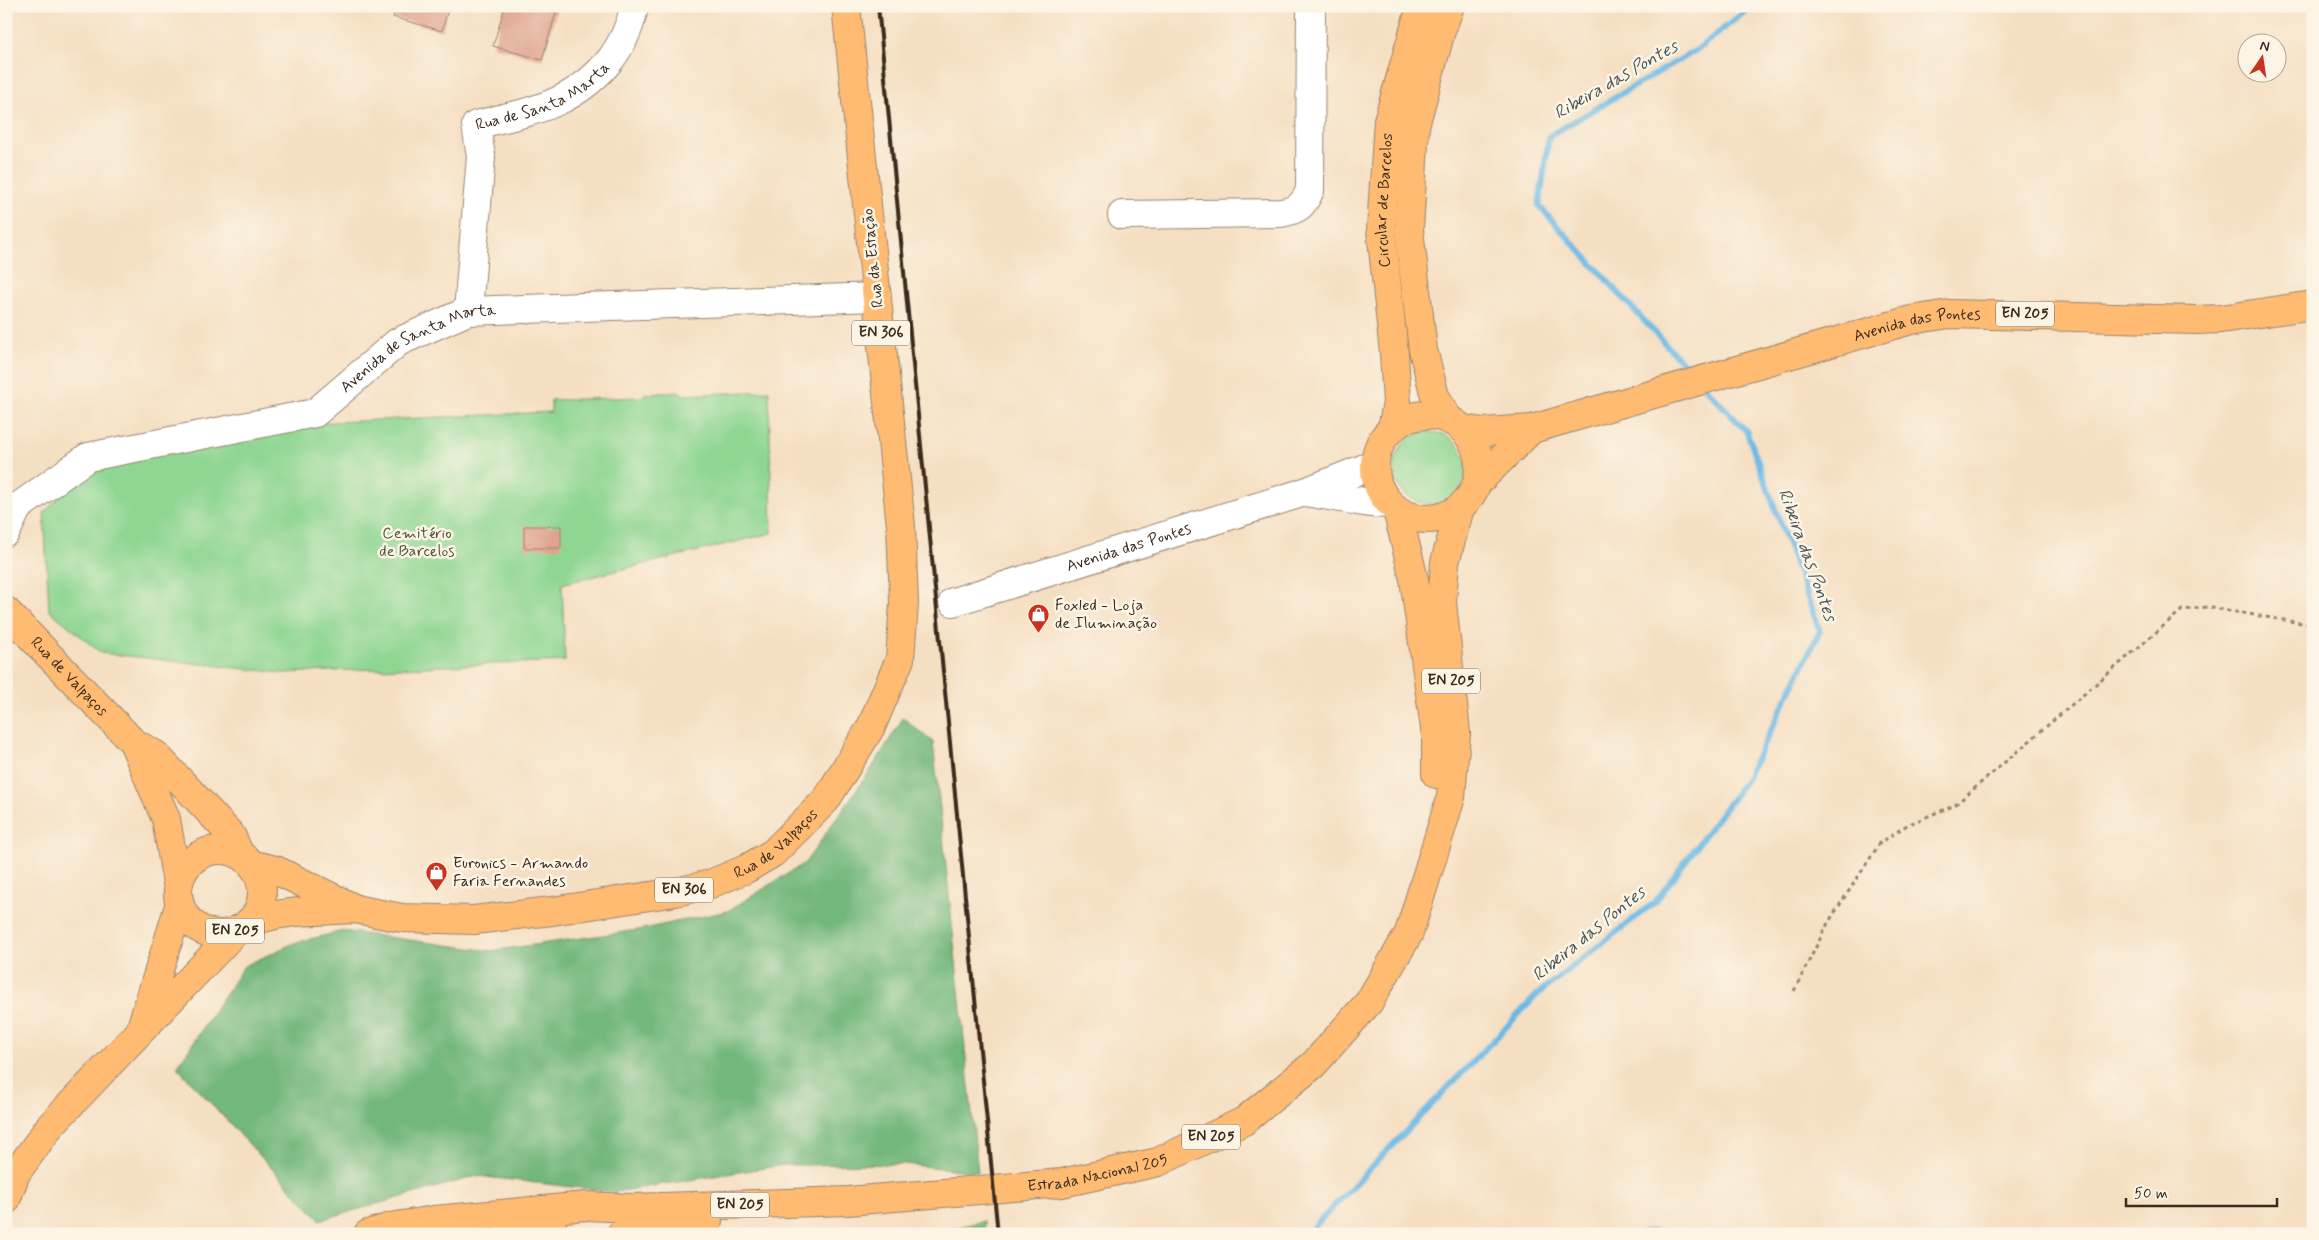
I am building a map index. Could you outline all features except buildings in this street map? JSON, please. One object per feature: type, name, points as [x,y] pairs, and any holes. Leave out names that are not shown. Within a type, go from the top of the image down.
[{"type":"main road","name":"Rua da Estação","points":[[846,6],[902,526],[904,603],[900,659]]},
{"type":"main road","name":"Circular de Barcelos","points":[[1392,429],[1397,404],[1394,354],[1381,230],[1388,122],[1421,6]]},
{"type":"main road","name":"Circular de Barcelos","points":[[1450,6],[1441,31],[1415,126],[1409,230],[1423,350],[1435,396],[1456,424]]},
{"type":"main road","name":"Avenida das Pontes","points":[[1456,424],[1483,432],[1532,429],[1743,370],[1911,320],[1949,314],[2196,320],[2221,319],[2313,305]]},
{"type":"main road","name":"EN 205","points":[[1393,507],[1382,494],[1376,479],[1375,464],[1377,451],[1383,439],[1404,420],[1419,416],[1435,416],[1456,424],[1472,440],[1478,454],[1480,469],[1477,483],[1470,497],[1460,508]]},
{"type":"main road","name":"Avenida das Pontes","points":[[1477,483],[1532,429]]},
{"type":"main road","points":[[1393,507],[1418,518],[1433,519],[1448,515],[1460,508]]},
{"type":"main road","name":"Estrada Nacional 205","points":[[1393,507],[1414,579],[1436,736],[1434,854]]},
{"type":"main road","name":"Estrada Nacional 205","points":[[632,1208],[848,1201],[1062,1184],[1158,1162],[1244,1121],[1313,1065],[1369,1002],[1409,933],[1434,854],[1452,788],[1456,733],[1442,602],[1445,562],[1460,508]]},
{"type":"main road","name":"Rua de Valpaços","points":[[6,611],[133,742],[163,762],[231,835],[246,860],[276,870],[356,909]]},
{"type":"main road","name":"Rua de Valpaços","points":[[243,926],[275,915],[356,909],[402,918],[474,920],[552,911],[676,892],[710,884],[746,869],[774,853],[826,800],[871,727],[900,659]]},
{"type":"main road","name":"Rua de Valpaços","points":[[133,742],[166,819],[179,896]]},
{"type":"main road","name":"EN 205","points":[[6,1200],[16,1173],[50,1126],[140,1035],[257,912],[261,900],[262,887],[258,875],[246,860],[229,851],[217,850],[205,852],[186,867],[180,878],[179,896],[140,1035]]},
{"type":"main road","name":"EN 205","points":[[179,896],[186,916],[196,926],[208,932],[223,934],[243,926]]},
{"type":"main road","name":"Estrada Nacional 205","points":[[620,1234],[848,1201]]},
{"type":"main road","name":"EN 205","points":[[368,1234],[390,1227],[434,1220],[586,1206],[632,1208]]},
{"type":"main road","points":[[508,1234],[632,1208]]},
{"type":"street","name":"Rua de Santa Marta","points":[[468,310],[481,156],[476,125],[533,111],[567,98],[589,82],[619,48],[634,6]]},
{"type":"street","points":[[1122,215],[1281,213],[1296,210],[1305,202],[1310,190],[1312,6]]},
{"type":"street","name":"Avenida de Santa Marta","points":[[6,532],[18,507],[88,457],[315,413],[398,342],[468,310],[877,297]]},
{"type":"street","name":"Avenida das Pontes","points":[[953,602],[1305,492],[1375,464]]},
{"type":"street","name":"Avenida das Pontes","points":[[1305,492],[1393,507]]},
{"type":"path","points":[[1794,991],[1828,923],[1880,843],[1907,825],[1955,805],[2182,610],[2207,607],[2313,625]]},
{"type":"green space","name":"Cemitério de Barcelos","points":[[769,391],[772,533],[562,584],[565,661],[283,673],[101,653],[49,610],[44,513],[91,464],[271,425],[551,412],[551,400],[644,397],[644,394],[681,392],[682,395]]},
{"type":"green space","points":[[1437,432],[1456,442],[1464,454],[1466,468],[1464,482],[1456,494],[1444,502],[1423,504],[1404,494],[1396,482],[1394,461],[1404,442],[1416,434]]},
{"type":"green space","points":[[903,718],[933,742],[978,1172],[904,1164],[783,1165],[615,1192],[477,1176],[320,1220],[177,1067],[244,966],[294,943],[343,931],[491,951],[638,930],[728,911],[805,863],[872,768]]},
{"type":"green space","points":[[984,1221],[985,1234],[927,1234]]},
{"type":"water","points":[[1652,1229],[1685,1234],[1632,1234]]},
{"type":"waterway","name":"Ribeira das Pontes","points":[[1694,375],[1539,206],[1549,136],[1698,49],[1752,6]]},
{"type":"waterway","name":"Ribeira das Pontes","points":[[1307,1234],[1539,993],[1655,902],[1746,780],[1820,631],[1747,432],[1704,386]]},
{"type":"railway","points":[[878,6],[998,1234]]},
{"type":"place","name":"Foxled - Loja de Iluminação","points":[[1039,633]]},
{"type":"place","name":"Euronics - Armando Faria Fernandes","points":[[437,891]]}]
